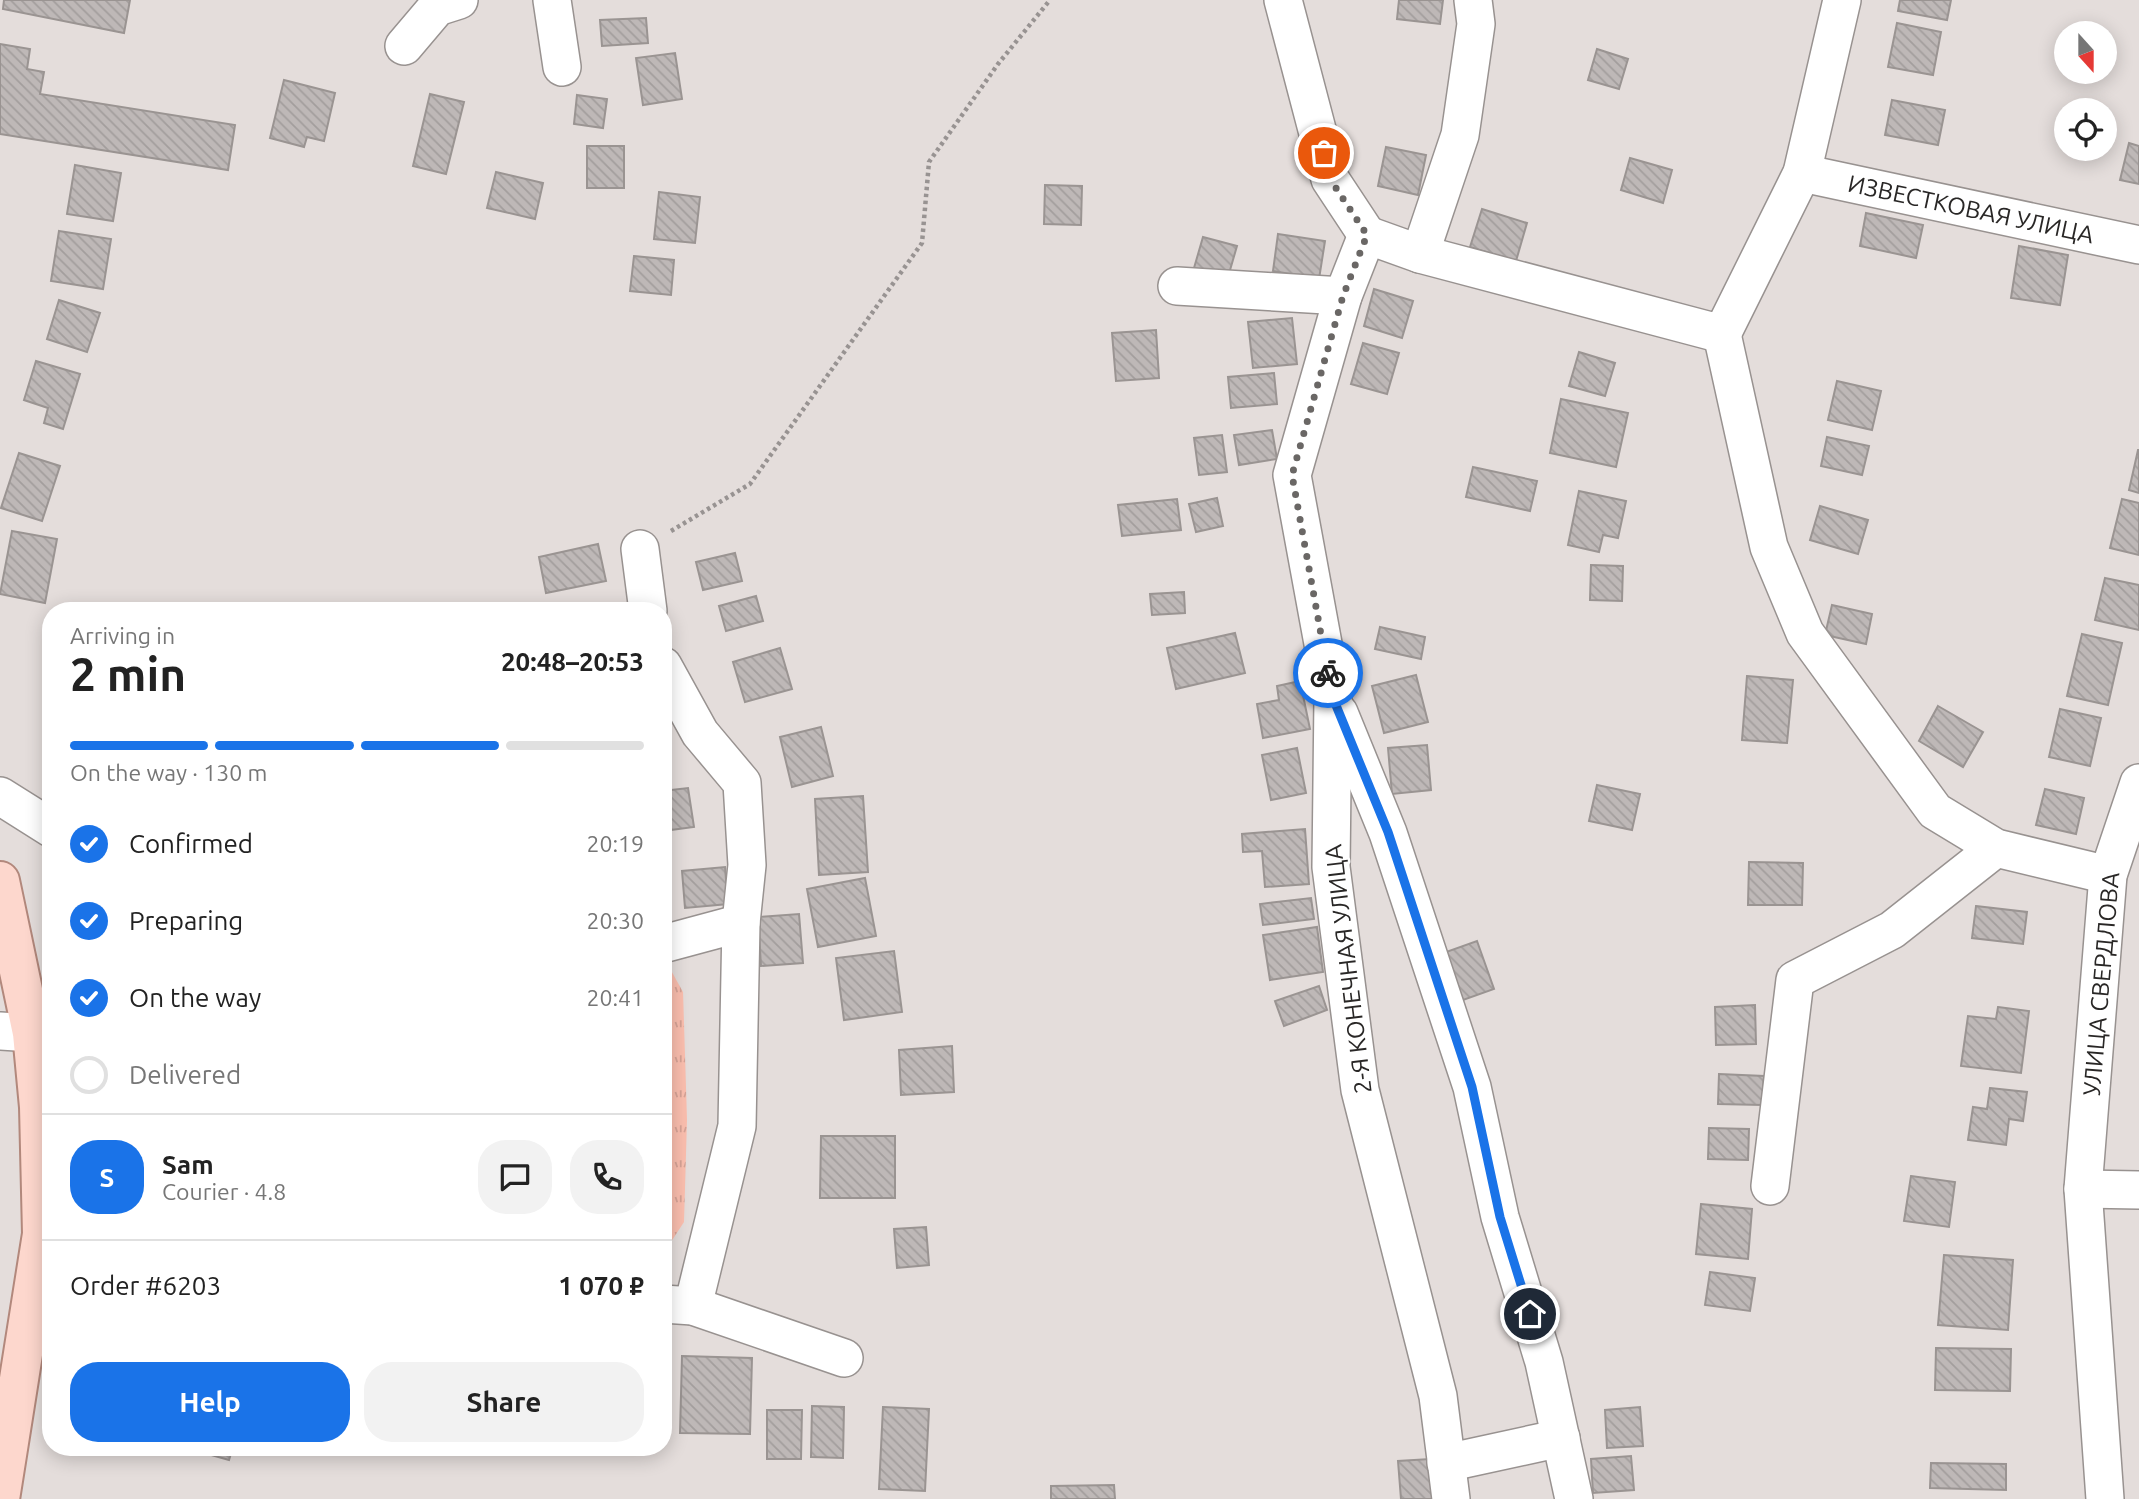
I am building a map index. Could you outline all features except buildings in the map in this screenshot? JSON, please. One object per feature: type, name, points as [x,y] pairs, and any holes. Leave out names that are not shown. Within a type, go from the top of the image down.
[{"type":"main road","points":[[0,881],[34,1038],[42,1155]]},
{"type":"main road","points":[[0,1499],[42,1263]]},
{"type":"street","points":[[404,46],[437,7],[459,0]]},
{"type":"street","points":[[552,0],[562,66]]},
{"type":"street","points":[[1283,0],[1330,179],[1367,235],[1420,254],[1722,334]]},
{"type":"street","points":[[1420,254],[1460,135],[1476,23],[1472,0]]},
{"type":"street","points":[[1842,0],[1802,173],[1722,334],[1769,547],[1805,633],[1935,811],[1996,848],[2108,875]]},
{"type":"street","name":"ИЗВЕСТКОВАЯ УЛИЦА","points":[[1802,173],[2139,245]]},
{"type":"street","name":"2-Я КОНЕЧНАЯ УЛИЦА","points":[[1367,235],[1343,296],[1292,475],[1333,698],[1331,867],[1360,1090],[1438,1396],[1451,1499]]},
{"type":"street","points":[[1177,286],[1343,296]]},
{"type":"street","points":[[640,549],[647,602]]},
{"type":"street","points":[[672,682],[701,733],[742,783],[747,865],[741,923],[737,1126],[678,1305],[844,1358]]},
{"type":"street","points":[[1333,698],[1388,832],[1472,1087],[1500,1217],[1544,1362],[1573,1499]]},
{"type":"street","name":"УЛИЦА СВЕРДЛОВА","points":[[2105,1499],[2083,1189],[2108,875],[2139,783]]},
{"type":"street","points":[[0,796],[42,822]]},
{"type":"street","points":[[1770,1186],[1795,980],[1892,930],[1996,848]]},
{"type":"street","points":[[672,942],[741,923]]},
{"type":"street","points":[[2083,1189],[2139,1190]]},
{"type":"street","points":[[1446,1464],[1561,1438]]},
{"type":"path","points":[[640,549],[750,484],[922,243],[929,162],[998,64],[1050,0]]},
{"type":"green space","points":[[672,972],[683,992],[687,1120],[684,1222],[672,1240]]},
{"type":"way so far","points":[[1324,153],[1330,179],[1367,235],[1343,296],[1292,475],[1328,673]]},
{"type":"route","points":[[1328,673],[1333,698],[1388,832],[1472,1087],[1500,1217],[1530,1314]]}]
